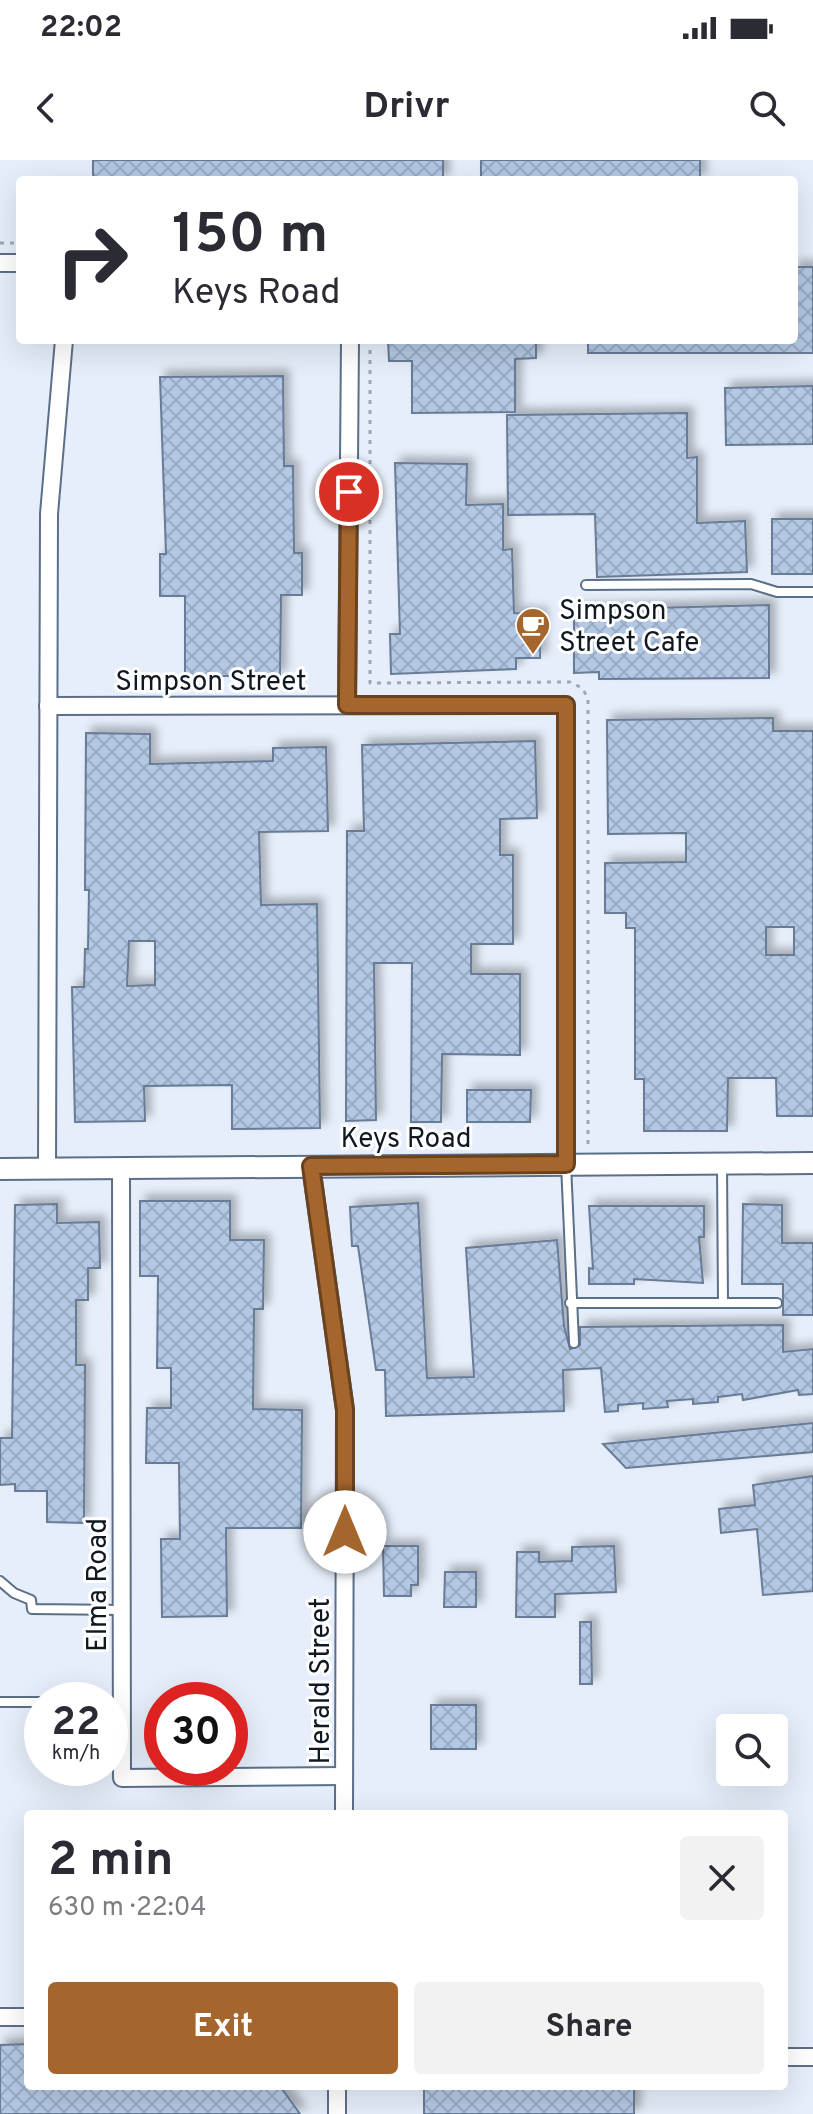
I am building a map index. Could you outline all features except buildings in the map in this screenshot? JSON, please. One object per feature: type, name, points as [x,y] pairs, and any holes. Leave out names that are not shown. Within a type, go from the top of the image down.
[{"type":"street","points":[[47,1169],[49,514],[64,344]]},
{"type":"street","points":[[347,705],[350,344]]},
{"type":"street","name":"Simpson Street","points":[[48,706],[566,705],[566,1164]]},
{"type":"street","name":"Keys Road","points":[[0,1169],[813,1163]]},
{"type":"street","name":"Herald Street","points":[[311,1166],[345,1410],[344,1810]]},
{"type":"street","name":"Elma Road","points":[[117,1682],[122,1610],[121,1169]]},
{"type":"street","name":"Elma Road","points":[[128,1778],[344,1776]]},
{"type":"street","points":[[0,2017],[24,2017]]},
{"type":"street","points":[[788,2057],[813,2057]]},
{"type":"street","points":[[337,2090],[337,2114]]},
{"type":"lane","points":[[586,585],[751,584],[777,592],[813,592]]},
{"type":"lane","points":[[721,1163],[723,1303]]},
{"type":"lane","points":[[566,1164],[574,1343]]},
{"type":"lane","points":[[570,1303],[777,1303]]},
{"type":"lane","points":[[0,1581],[14,1593],[31,1600],[32,1609],[122,1610]]},
{"type":"lane","points":[[0,1702],[24,1702]]},
{"type":"path","points":[[370,344],[370,683],[570,682],[582,688],[588,698],[588,1144]]},
{"type":"place","name":"Simpson Street Cafe","points":[[533,656]]},
{"type":"route","points":[[345,1532],[345,1410],[311,1166],[566,1164],[566,705],[347,705],[349,492]]}]
